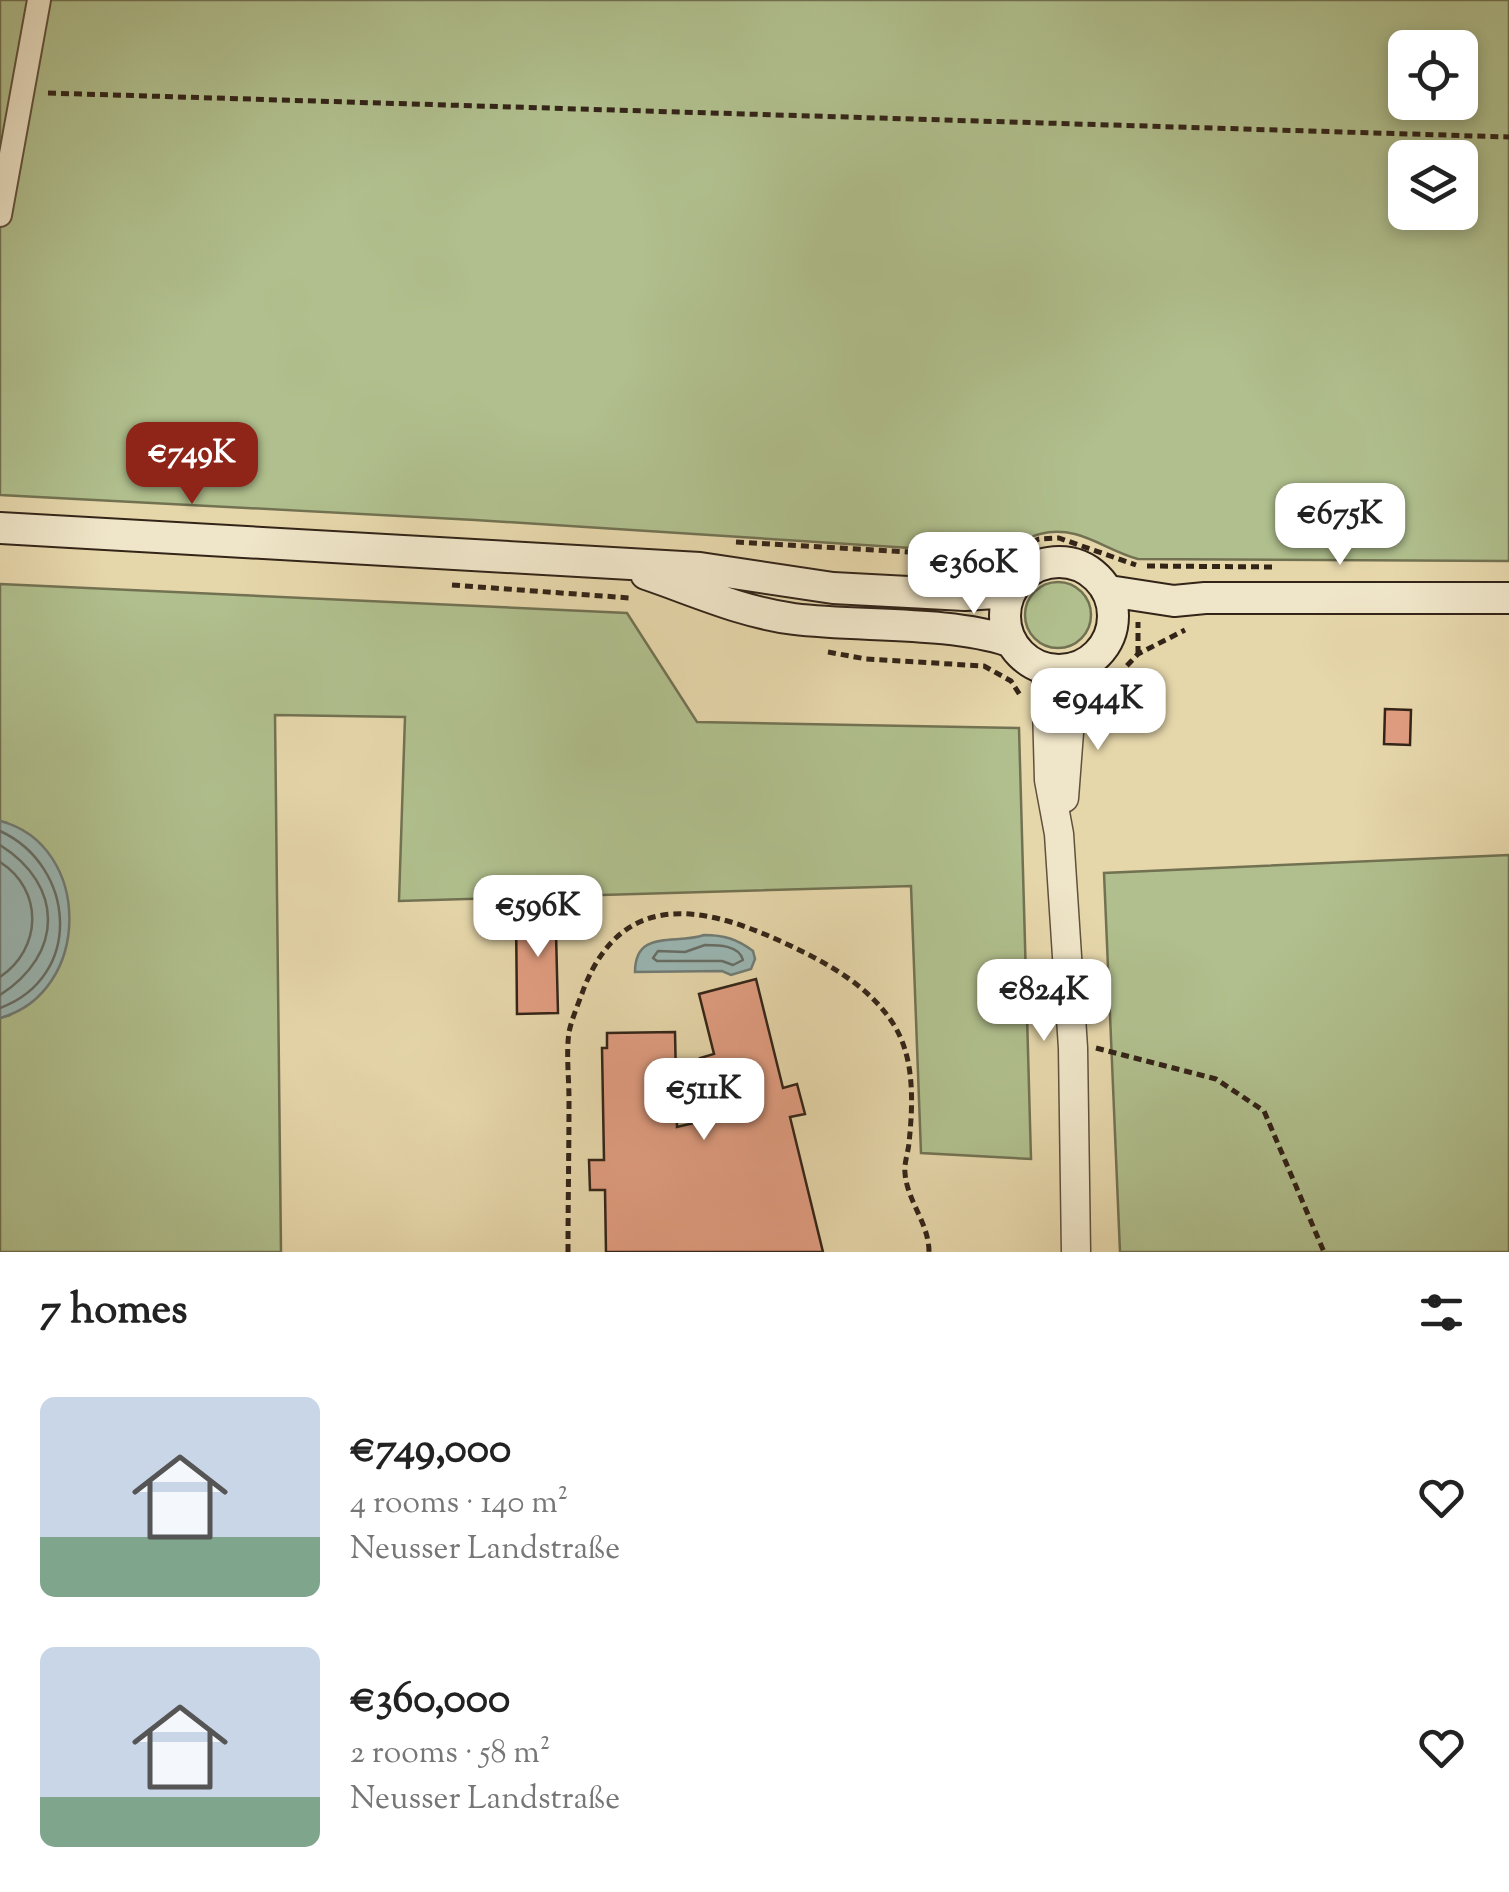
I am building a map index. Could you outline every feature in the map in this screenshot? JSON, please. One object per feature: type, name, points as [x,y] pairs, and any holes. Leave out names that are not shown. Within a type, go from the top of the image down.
[{"type":"main road","points":[[0,528],[700,568],[833,588],[964,595],[1009,592]]},
{"type":"main road","points":[[1053,562],[1071,563],[1100,578],[1109,591],[1113,614],[1110,630],[1091,658],[1060,668],[1029,660],[1009,641],[1004,626],[1009,592],[1036,567],[1053,562]]},
{"type":"main road","points":[[615,564],[737,609],[791,618],[946,630],[1009,641]]},
{"type":"main road","points":[[1109,591],[1174,601],[1509,598]]},
{"type":"main road","points":[[1110,630],[1174,601]]},
{"type":"street","points":[[0,215],[39,0]]},
{"type":"street","points":[[1060,668],[1049,780],[1060,834],[1073,1048],[1076,1252]]},
{"type":"path","points":[[22,92],[1509,137]]},
{"type":"path","points":[[735,542],[993,557],[1038,540],[1060,538],[1139,566],[1275,567]]},
{"type":"path","points":[[568,1252],[569,1032],[585,985],[620,932],[650,916],[683,913],[753,928],[819,960],[848,977],[892,1021],[902,1039],[910,1076],[912,1104],[904,1170],[929,1252]]},
{"type":"path","points":[[1073,1048],[1101,1048],[1216,1080],[1264,1111],[1324,1252]]},
{"type":"green space","points":[[0,0],[1509,0],[1509,561],[1138,559],[1067,532],[1033,536],[989,553],[0,495]]},
{"type":"green space","points":[[1058,582],[1082,591],[1091,615],[1082,639],[1058,648],[1034,639],[1025,615],[1034,591]]},
{"type":"green space","points":[[0,584],[627,613],[697,722],[1019,728],[1031,1159],[921,1153],[911,886],[399,901],[405,717],[275,715],[281,1252],[0,1252],[0,1018],[10,1015],[7,823],[0,821]]},
{"type":"green space","points":[[1509,855],[1509,1252],[1120,1252],[1104,873]]},
{"type":"water","points":[[0,821],[30,835],[52,858],[65,887],[69,919],[65,951],[52,980],[30,1003],[0,1018]]},
{"type":"water","points":[[704,935],[730,939],[753,951],[751,969],[731,975],[722,971],[635,972],[637,958],[649,944]]},
{"type":"building","points":[[1385,709],[1411,710],[1410,745],[1384,744]]},
{"type":"building","points":[[568,911],[568,932],[556,933],[558,1013],[517,1014],[516,912]]},
{"type":"building","points":[[756,979],[783,1088],[797,1084],[805,1114],[790,1117],[823,1252],[606,1252],[605,1190],[590,1190],[589,1160],[604,1160],[602,1048],[607,1048],[607,1033],[675,1032],[677,1127],[715,1118],[700,1058],[714,1054],[699,994]]}]
